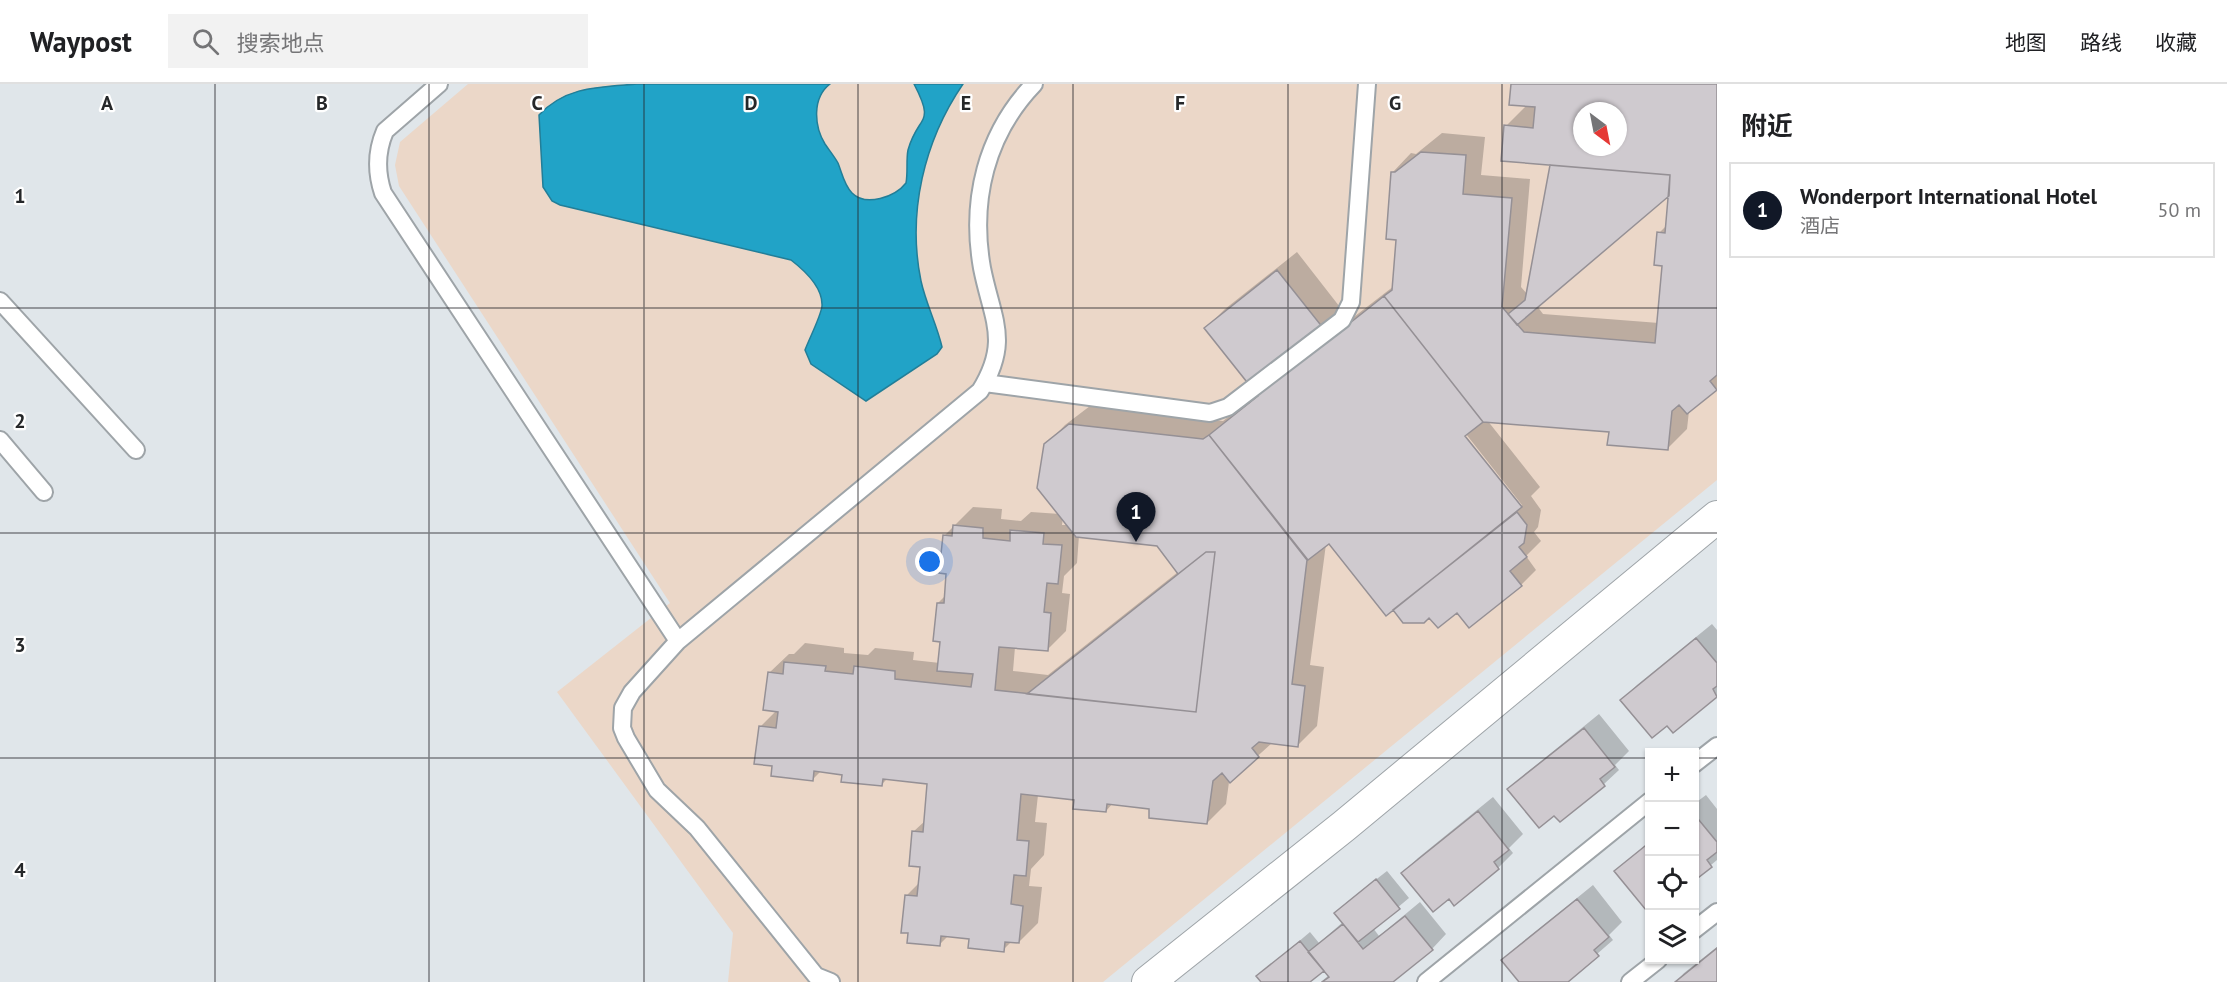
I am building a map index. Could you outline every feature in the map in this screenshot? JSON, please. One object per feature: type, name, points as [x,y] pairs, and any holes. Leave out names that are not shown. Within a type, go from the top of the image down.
[{"type":"street","points":[[1148,982],[1344,826],[1717,518]]},
{"type":"lane","points":[[439,84],[386,131],[381,142],[377,165],[383,193],[678,641]]},
{"type":"lane","points":[[831,982],[816,976],[697,828],[657,790],[626,738],[622,717],[623,708],[632,692],[678,641],[980,391],[994,363],[999,336],[978,243],[977,216],[980,189],[986,163],[996,138],[1009,114],[1034,84]]},
{"type":"lane","points":[[985,383],[1210,413],[1228,407],[1342,320],[1351,302],[1367,84]]},
{"type":"lane","points":[[0,301],[136,450]]},
{"type":"lane","points":[[0,440],[44,492]]},
{"type":"lane","points":[[1699,761],[1717,746]]},
{"type":"lane","points":[[1426,982],[1649,802]]},
{"type":"lane","points":[[1699,927],[1717,912]]},
{"type":"lane","points":[[1630,982],[1653,964]]},
{"type":"shaded area","points":[[468,84],[1717,84],[1717,480],[1103,982],[728,982],[733,933],[557,692],[670,603],[399,186],[395,165],[400,142]]},
{"type":"water","points":[[637,84],[830,84],[824,90],[818,104],[817,121],[821,137],[838,163],[849,190],[858,197],[872,200],[888,196],[906,183],[908,150],[924,114],[924,107],[914,84],[963,84],[949,106],[929,153],[918,204],[917,255],[923,290],[942,347],[937,354],[866,401],[811,364],[805,350],[819,316],[822,306],[821,299],[812,280],[791,260],[560,205],[552,201],[543,187],[539,115],[549,105],[572,93],[597,87]]},
{"type":"building","points":[[1511,84],[1717,84],[1717,375],[1710,381],[1717,390],[1687,414],[1679,405],[1672,411],[1668,450],[1607,445],[1609,432],[1483,422],[1384,296],[1392,290],[1396,240],[1386,239],[1391,172],[1395,172],[1421,152],[1466,155],[1463,194],[1512,198],[1502,307],[1524,332],[1655,343],[1662,266],[1654,265],[1657,232],[1665,233],[1670,175],[1501,161],[1504,125],[1533,128],[1535,107],[1509,105]]},
{"type":"building","points":[[1550,165],[1670,175],[1669,196],[1517,325],[1508,314],[1525,300]]},
{"type":"building","points":[[1277,270],[1331,338],[1384,296],[1483,422],[1465,436],[1522,507],[1386,616],[1329,544],[1308,560],[1209,435],[1258,396],[1204,328]]},
{"type":"building","points":[[1069,424],[1203,439],[1209,435],[1307,560],[1292,684],[1305,686],[1298,747],[1259,742],[1252,748],[1259,757],[1230,783],[1222,773],[1213,781],[1207,824],[1149,818],[1149,809],[1107,804],[1106,812],[1073,809],[1074,800],[1021,794],[1017,840],[1029,841],[1026,876],[1014,875],[1011,904],[1023,906],[1019,943],[1005,942],[1004,952],[968,948],[969,939],[941,936],[940,946],[907,943],[908,933],[901,933],[905,895],[917,896],[920,867],[909,866],[912,831],[923,832],[927,784],[883,779],[882,786],[841,782],[842,775],[814,771],[813,781],[771,776],[772,766],[754,764],[759,726],[776,728],[778,712],[763,710],[768,672],[783,674],[784,662],[826,666],[825,671],[853,674],[854,666],[895,671],[895,679],[971,687],[973,674],[937,671],[940,642],[933,641],[937,603],[944,603],[946,574],[939,573],[943,535],[952,536],[953,525],[983,528],[983,538],[1010,541],[1010,530],[1044,533],[1043,544],[1062,545],[1058,584],[1047,583],[1044,612],[1051,613],[1048,651],[999,647],[995,690],[1196,712],[1215,552],[1206,552],[1178,574],[1157,546],[1076,537],[1037,488],[1044,444]]},
{"type":"building","points":[[1517,512],[1527,525],[1524,543],[1519,547],[1527,557],[1510,571],[1522,586],[1469,628],[1457,613],[1438,628],[1429,618],[1424,623],[1403,623],[1393,610]]},
{"type":"building","points":[[1206,552],[1215,552],[1196,712],[1027,694]]},
{"type":"building","points":[[1696,638],[1717,663],[1717,686],[1713,689],[1717,697],[1673,733],[1667,726],[1652,738],[1620,700]]},
{"type":"building","points":[[1584,728],[1615,767],[1600,779],[1605,786],[1560,822],[1554,816],[1539,828],[1507,789]]},
{"type":"building","points":[[1478,811],[1509,850],[1494,862],[1499,869],[1454,906],[1449,899],[1433,912],[1401,873]]},
{"type":"building","points":[[1699,820],[1717,842],[1717,852],[1707,860],[1712,867],[1699,877]]},
{"type":"building","points":[[1645,846],[1645,909],[1614,871]]},
{"type":"building","points":[[1376,879],[1400,909],[1358,942],[1334,913]]},
{"type":"building","points":[[1577,899],[1609,937],[1594,950],[1599,956],[1568,982],[1519,982],[1501,960]]},
{"type":"building","points":[[1405,916],[1433,950],[1393,982],[1322,982],[1329,977],[1308,952],[1343,924],[1363,949]]},
{"type":"building","points":[[1300,941],[1324,971],[1310,982],[1261,982],[1256,976]]},
{"type":"building","points":[[1717,948],[1717,982],[1675,982],[1699,964]]},
{"type":"place","name":"Wonderport International Hotel","points":[[1136,542]]}]
